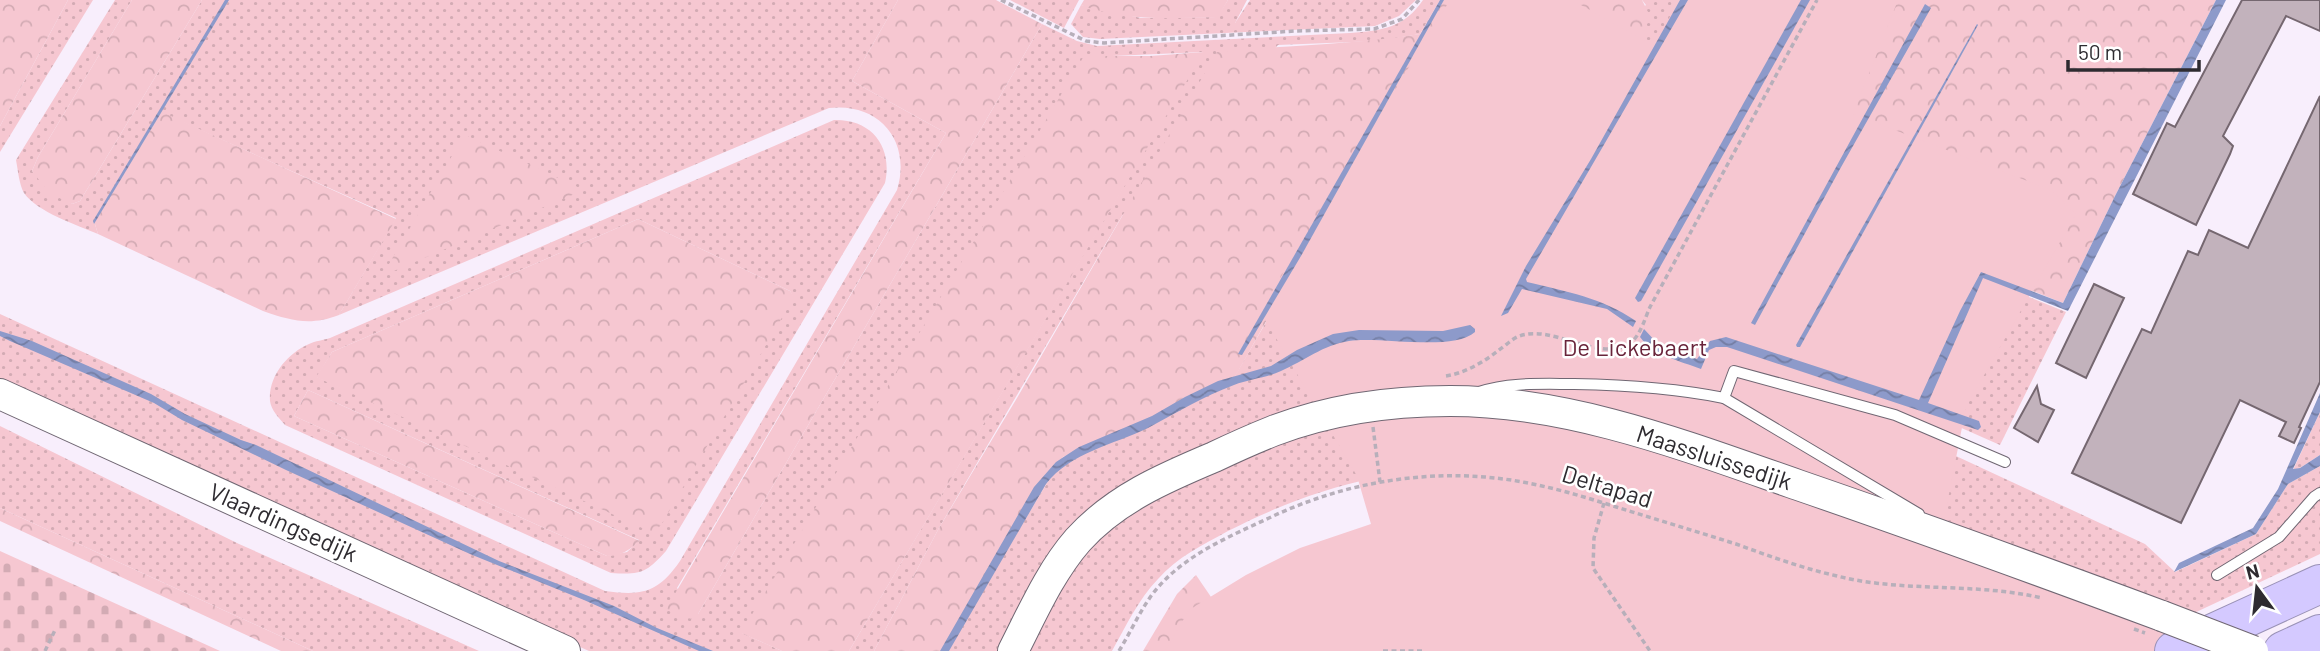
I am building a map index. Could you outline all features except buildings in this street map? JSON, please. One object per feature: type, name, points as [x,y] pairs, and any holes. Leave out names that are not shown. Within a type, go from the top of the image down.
[{"type":"highway","points":[[2168,634],[2320,584]]},
{"type":"highway","points":[[2283,651],[2320,634]]},
{"type":"street","name":"Maassluissedijk","points":[[1013,651],[1060,565],[1077,541],[1103,516],[1134,493],[1273,431],[1315,417],[1447,389],[1592,419],[1682,445],[1972,545],[2168,634],[2253,651]]},
{"type":"street","name":"Vlaardingsedijk","points":[[0,394],[565,651]]},
{"type":"lane","points":[[1724,398],[1734,371],[1895,415],[2005,462]]},
{"type":"lane","name":"Maassluissedijk","points":[[1447,389],[1553,384],[1609,385],[1702,393],[1724,398],[1972,545]]},
{"type":"lane","points":[[2217,575],[2279,537],[2314,497],[2320,494]]},
{"type":"path","points":[[1001,0],[1086,41],[1104,43],[1374,29],[1402,19],[1419,0]]},
{"type":"path","points":[[1447,389],[1458,374],[1488,359],[1517,337],[1539,334],[1612,349],[1629,344],[1636,337],[1817,0]]},
{"type":"path","points":[[1371,407],[1380,482]]},
{"type":"path","name":"Deltapad","points":[[1119,651],[1150,598],[1167,577],[1186,561],[1226,538],[1285,510],[1327,495],[1380,482],[1442,476],[1485,477],[1539,485],[1604,503],[1809,569],[1859,581],[1904,587],[2003,591],[2044,599]]},
{"type":"path","points":[[1604,503],[1594,538],[1593,568],[1650,651]]},
{"type":"path","points":[[45,651],[55,630]]},
{"type":"path","points":[[1383,651],[1423,651]]},
{"type":"green space","points":[[0,0],[68,0],[0,126]]},
{"type":"green space","points":[[68,0],[93,0],[0,152],[0,126]]},
{"type":"green space","points":[[115,0],[132,0],[32,171],[72,204],[80,201],[202,0],[898,0],[852,81],[946,133],[677,588],[698,614],[1042,24],[1077,41],[1097,46],[1350,33],[1392,26],[1408,16],[1423,0],[1440,0],[1420,34],[1378,41],[1278,45],[1122,216],[939,528],[874,651],[849,651],[1203,52],[1090,57],[742,633],[782,651],[589,651],[0,387],[0,314],[605,591],[639,592],[664,580],[680,561],[897,190],[900,156],[887,128],[863,111],[829,108],[339,315],[396,218],[160,112],[94,221],[98,234],[48,212],[24,193],[16,160]]},
{"type":"green space","points":[[132,0],[202,0],[80,201],[72,204],[49,193],[32,171]]},
{"type":"green space","points":[[898,0],[996,0],[1042,24],[698,614],[691,619],[666,609],[946,133],[852,81]]},
{"type":"green space","points":[[1010,0],[1079,0],[1064,28]]},
{"type":"green space","points":[[1084,0],[1228,0],[1218,17],[1166,18],[1114,14],[1081,5]]},
{"type":"green space","points":[[1228,0],[1247,0],[1235,23],[1250,0],[1416,0],[1399,16],[1375,26],[1100,39],[1083,37],[1071,24],[1081,5],[1141,18],[1217,17]]},
{"type":"green space","points":[[1440,0],[1642,0],[1650,16],[1643,35],[1500,291],[1268,318],[1231,384],[1143,425],[1063,457],[945,651],[874,651],[939,528],[1217,52],[1420,34]]},
{"type":"green space","name":"De Lickebaert","points":[[1450,0],[1572,0],[1653,45],[1680,0],[1898,0],[1853,114],[2051,190],[2076,214],[1966,407],[1938,550],[2215,651],[1165,651],[1189,610],[1246,575],[1300,548],[1371,524],[1357,476],[1260,311]]},
{"type":"green space","points":[[1642,0],[1680,0],[1502,379],[1129,487],[1002,651],[945,651],[1063,457],[1143,425],[1231,383],[1269,317],[1646,5]]},
{"type":"green space","points":[[1824,0],[2216,0],[2063,303],[1994,276],[1920,400]]},
{"type":"green space","points":[[1204,52],[849,651],[782,651],[741,633],[1084,56],[1150,56]]},
{"type":"green space","points":[[160,111],[396,219],[339,315],[301,321],[263,311],[98,234],[94,221]]},
{"type":"green space","points":[[834,120],[859,124],[869,130],[877,138],[886,158],[885,183],[666,551],[648,568],[636,573],[611,573],[285,425],[270,401],[276,374],[287,359],[301,348],[330,338]],"holes":[[[638,219],[790,291],[793,297],[346,390],[317,377],[332,352]],[[308,390],[639,540],[639,541],[627,552],[607,556],[294,416]]]},
{"type":"green space","points":[[464,135],[584,190],[382,276]]},
{"type":"green space","points":[[638,219],[790,291],[794,297],[661,525],[653,533],[316,377],[332,352]]},
{"type":"green space","points":[[1989,281],[2066,312],[2000,445],[1923,411],[1978,421],[1963,417]]},
{"type":"green space","points":[[308,390],[640,541],[625,552],[607,556],[294,416]]},
{"type":"green space","points":[[2320,412],[2320,455],[2293,470]]},
{"type":"green space","points":[[1334,423],[1374,478],[1317,493],[1263,514],[1182,558],[1165,571],[1144,596],[1112,651],[1024,651],[1087,546],[1169,487]]},
{"type":"green space","points":[[0,426],[239,544],[479,651],[313,651],[0,508]]},
{"type":"green space","points":[[1900,430],[2145,544],[2175,572],[2256,534],[2288,484],[2320,466],[2320,554],[2192,614],[2172,604],[1891,501]]},
{"type":"green space","points":[[0,508],[313,651],[281,651],[0,521]]},
{"type":"green space","points":[[0,551],[220,651],[0,651]]},
{"type":"green space","points":[[1196,575],[1224,616],[1183,651],[1143,651],[1177,594]]},
{"type":"water","points":[[225,0],[229,0],[94,224],[93,221]]},
{"type":"water","points":[[1440,0],[1444,0],[1301,256],[1242,355],[1238,354]]},
{"type":"water","points":[[1680,0],[1688,0],[1526,279],[1527,282],[1583,296],[1610,306],[1636,321],[1633,327],[1607,309],[1522,289],[1508,313],[1501,316],[1526,266],[1591,159]]},
{"type":"water","points":[[1801,0],[1810,0],[1641,301],[1638,302],[1635,298]]},
{"type":"water","points":[[2216,0],[2226,0],[2068,311],[1983,278],[1928,403],[1979,421],[1981,427],[1978,430],[1727,347],[1709,350],[1701,369],[1659,353],[1640,337],[1644,329],[1658,344],[1697,359],[1710,341],[1726,337],[1919,400],[1981,272],[2063,303]]},
{"type":"water","points":[[1925,4],[1931,8],[1755,325],[1751,323]]},
{"type":"water","points":[[1977,24],[1800,347],[1797,347],[1796,345]]},
{"type":"water","points":[[1470,325],[1475,332],[1465,338],[1450,341],[1362,340],[1331,346],[1275,373],[1212,394],[1148,428],[1093,450],[1068,464],[1046,484],[949,651],[940,651],[1034,487],[1056,462],[1079,447],[1152,416],[1218,381],[1271,366],[1297,350],[1333,334],[1359,330],[1443,331]]},
{"type":"water","points":[[0,331],[32,341],[151,394],[185,414],[499,561],[614,606],[657,628],[713,651],[699,651],[584,600],[470,554],[286,470],[182,420],[154,403],[10,341],[0,336]]},
{"type":"water","points":[[2320,393],[2320,412],[2293,469],[2300,468],[2320,455],[2320,466],[2288,484],[2256,534],[2174,572],[2179,563],[2253,528],[2278,489]]}]
